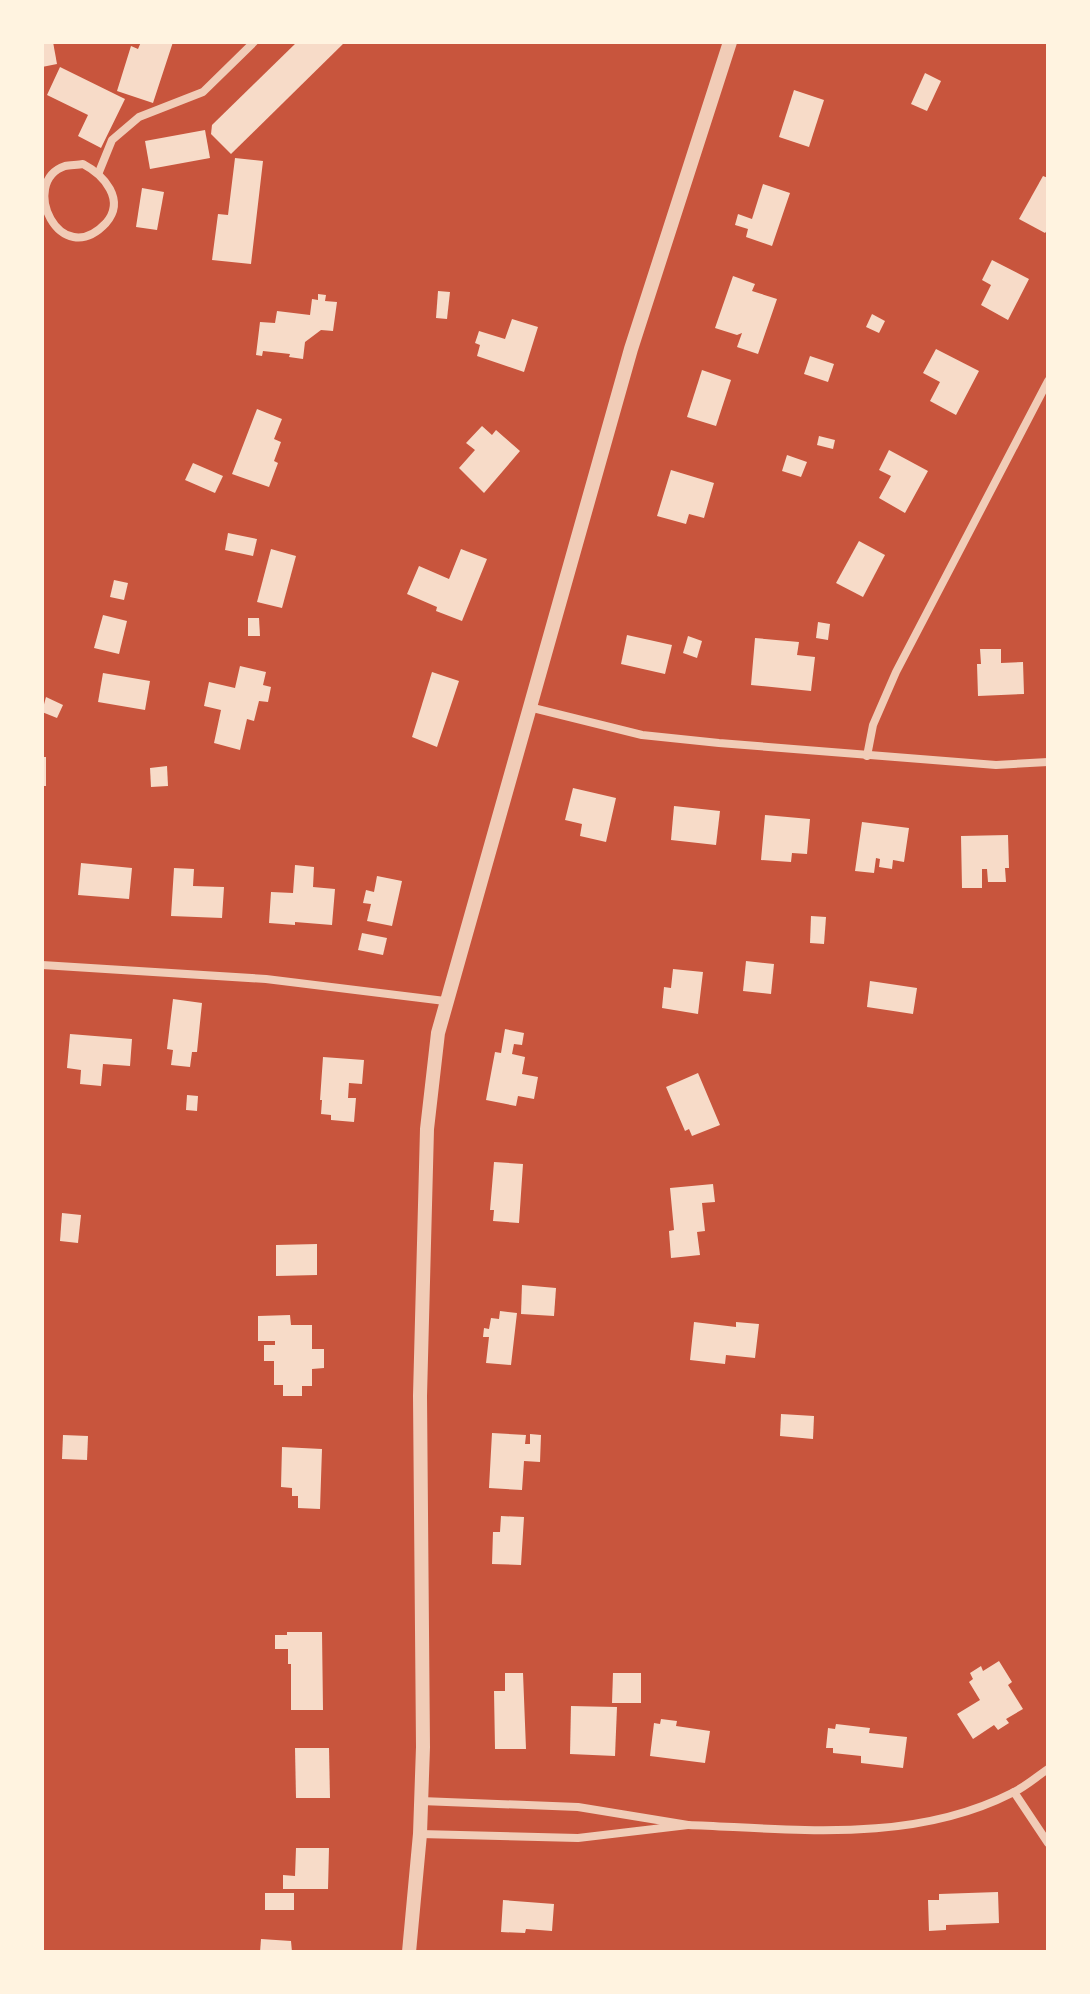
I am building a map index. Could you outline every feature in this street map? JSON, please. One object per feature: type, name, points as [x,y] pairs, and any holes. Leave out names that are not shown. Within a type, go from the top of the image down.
[{"type":"street","points":[[99,172],[112,140],[139,117],[203,92],[254,42]]},
{"type":"street","points":[[409,1952],[421,1801],[421,1325],[427,1129],[438,1033],[631,349],[730,42]]},
{"type":"street","points":[[83,164],[99,172],[109,184],[114,202],[108,221],[91,235],[75,237],[60,232],[48,219],[44,193],[51,176],[64,167],[83,164]]},
{"type":"street","points":[[867,756],[873,725],[896,672],[1048,381]]},
{"type":"street","points":[[529,707],[642,735],[996,765],[1048,762]]},
{"type":"street","points":[[42,965],[266,979],[445,1001]]},
{"type":"street","points":[[420,1834],[578,1838],[688,1825],[889,1829],[929,1823],[977,1808],[1014,1792],[1048,1769]]},
{"type":"street","points":[[1014,1792],[1048,1843]]},
{"type":"street","points":[[421,1801],[567,1805],[688,1825]]},
{"type":"building","points":[[42,42],[53,42],[57,64],[42,67]]},
{"type":"building","points":[[141,42],[173,42],[153,103],[117,91],[131,46],[138,49]]},
{"type":"building","points":[[297,42],[345,42],[231,154],[211,134],[212,125]]},
{"type":"building","points":[[60,67],[125,99],[101,148],[78,136],[88,115],[47,95]]},
{"type":"building","points":[[925,73],[941,81],[927,111],[911,104]]},
{"type":"building","points":[[794,90],[824,100],[809,147],[779,137]]},
{"type":"building","points":[[205,130],[210,158],[150,169],[145,141]]},
{"type":"building","points":[[235,158],[263,161],[251,264],[212,260],[218,214],[228,215]]},
{"type":"building","points":[[1043,176],[1048,178],[1048,229],[1045,233],[1019,219]]},
{"type":"building","points":[[763,184],[790,193],[772,246],[746,237],[748,229],[735,225],[738,214],[752,219]]},
{"type":"building","points":[[142,188],[164,192],[157,230],[136,227]]},
{"type":"building","points":[[992,260],[1029,279],[1008,320],[981,305],[991,285],[982,280]]},
{"type":"building","points":[[733,276],[755,284],[752,291],[777,299],[758,354],[737,347],[742,333],[737,335],[715,328]]},
{"type":"building","points":[[438,291],[450,292],[447,319],[436,318]]},
{"type":"building","points":[[318,294],[326,295],[325,301],[337,302],[333,331],[321,330],[305,342],[303,359],[263,351],[262,356],[256,355],[260,322],[275,323],[277,311],[310,315],[312,299],[318,300]]},
{"type":"building","points":[[872,314],[885,321],[879,333],[866,327]]},
{"type":"building","points":[[512,319],[538,327],[524,372],[477,356],[480,345],[475,343],[479,331],[505,339]]},
{"type":"building","points":[[936,349],[979,371],[956,415],[930,401],[940,382],[923,373]]},
{"type":"building","points":[[810,356],[834,364],[828,382],[804,374]]},
{"type":"building","points":[[702,370],[731,380],[716,426],[687,417]]},
{"type":"building","points":[[257,409],[282,419],[274,439],[281,442],[274,461],[278,463],[269,487],[232,474]]},
{"type":"building","points":[[482,426],[492,435],[496,430],[520,451],[484,493],[459,468],[475,450],[466,443]]},
{"type":"building","points":[[819,436],[835,440],[833,449],[817,445]]},
{"type":"building","points":[[889,450],[928,471],[905,513],[879,498],[891,476],[879,470]]},
{"type":"building","points":[[787,455],[807,462],[801,477],[782,471]]},
{"type":"building","points":[[193,463],[223,476],[215,493],[185,480]]},
{"type":"building","points":[[671,470],[714,483],[704,518],[689,514],[686,524],[657,516]]},
{"type":"building","points":[[228,533],[257,539],[253,556],[225,550]]},
{"type":"building","points":[[859,541],[885,555],[863,597],[836,583]]},
{"type":"building","points":[[271,549],[296,556],[282,608],[257,602]]},
{"type":"building","points":[[461,549],[487,559],[462,621],[436,611],[437,607],[407,594],[419,566],[449,579]]},
{"type":"building","points":[[114,580],[128,583],[124,600],[110,597]]},
{"type":"building","points":[[103,615],[127,621],[119,654],[94,648]]},
{"type":"building","points":[[248,618],[259,618],[260,636],[248,636]]},
{"type":"building","points":[[818,622],[830,624],[828,640],[816,638]]},
{"type":"building","points":[[627,635],[672,645],[665,674],[621,664]]},
{"type":"building","points":[[688,636],[702,641],[697,658],[683,653]]},
{"type":"building","points":[[755,638],[799,642],[797,655],[815,657],[811,691],[751,685]]},
{"type":"building","points":[[980,649],[1001,649],[1001,663],[1023,662],[1024,694],[978,696]]},
{"type":"building","points":[[240,666],[266,672],[263,685],[271,687],[268,702],[259,701],[254,721],[247,719],[240,750],[214,743],[221,710],[204,706],[209,682],[235,688]]},
{"type":"building","points":[[432,672],[459,681],[437,747],[412,737]]},
{"type":"building","points":[[103,673],[150,681],[145,710],[98,702]]},
{"type":"building","points":[[46,697],[63,705],[57,718],[42,712]]},
{"type":"building","points":[[42,757],[46,757],[46,786],[42,786]]},
{"type":"building","points":[[167,766],[168,786],[151,787],[150,768]]},
{"type":"building","points":[[573,788],[616,798],[606,842],[580,836],[582,824],[565,820]]},
{"type":"building","points":[[674,806],[720,811],[716,845],[671,840]]},
{"type":"building","points":[[765,815],[810,819],[807,854],[792,853],[791,862],[761,860]]},
{"type":"building","points":[[862,822],[909,828],[904,862],[893,860],[892,869],[879,867],[880,859],[876,858],[874,873],[855,871]]},
{"type":"building","points":[[1008,835],[1009,868],[1005,868],[1006,882],[988,882],[987,869],[982,869],[982,888],[962,888],[961,836]]},
{"type":"building","points":[[81,863],[132,868],[129,899],[78,895]]},
{"type":"building","points":[[295,865],[314,867],[313,887],[335,889],[332,925],[269,923],[271,892],[293,893]]},
{"type":"building","points":[[174,868],[194,869],[193,886],[224,887],[222,918],[171,916]]},
{"type":"building","points":[[377,876],[402,881],[392,926],[367,921],[371,904],[363,903],[366,890],[374,892]]},
{"type":"building","points":[[811,916],[826,917],[824,944],[810,943]]},
{"type":"building","points":[[362,933],[387,938],[383,955],[358,950]]},
{"type":"building","points":[[746,961],[774,964],[771,994],[743,991]]},
{"type":"building","points":[[673,969],[703,972],[698,1014],[662,1008],[664,987],[671,988]]},
{"type":"building","points":[[870,981],[917,988],[913,1014],[867,1007]]},
{"type":"building","points":[[173,999],[202,1003],[197,1052],[192,1052],[190,1067],[171,1065],[173,1050],[167,1049]]},
{"type":"building","points":[[505,1029],[524,1033],[522,1045],[514,1044],[512,1054],[525,1057],[522,1074],[538,1077],[534,1099],[518,1096],[516,1106],[486,1100],[495,1052],[501,1053]]},
{"type":"building","points":[[70,1034],[132,1039],[130,1066],[103,1064],[101,1086],[80,1084],[81,1070],[67,1068]]},
{"type":"building","points":[[323,1057],[364,1060],[362,1084],[349,1083],[348,1098],[356,1098],[354,1122],[331,1120],[331,1115],[321,1114]]},
{"type":"building","points":[[698,1073],[720,1125],[692,1136],[689,1129],[685,1131],[666,1087]]},
{"type":"building","points":[[187,1095],[198,1096],[197,1111],[186,1110]]},
{"type":"building","points":[[494,1162],[523,1164],[519,1223],[493,1221],[494,1210],[490,1210]]},
{"type":"building","points":[[713,1184],[715,1202],[702,1203],[705,1231],[697,1232],[700,1255],[671,1258],[669,1231],[674,1230],[670,1188]]},
{"type":"building","points":[[62,1213],[81,1215],[78,1243],[60,1241]]},
{"type":"building","points":[[317,1244],[317,1275],[276,1276],[276,1245]]},
{"type":"building","points":[[522,1285],[556,1288],[554,1316],[521,1314]]},
{"type":"building","points":[[500,1311],[517,1313],[511,1365],[486,1363],[489,1337],[483,1337],[484,1328],[489,1329],[491,1318],[499,1319]]},
{"type":"building","points":[[290,1315],[291,1325],[312,1325],[312,1349],[324,1349],[324,1368],[312,1369],[312,1386],[302,1386],[302,1396],[283,1396],[283,1385],[274,1385],[274,1361],[264,1361],[264,1345],[275,1345],[275,1341],[258,1341],[258,1316]]},
{"type":"building","points":[[694,1322],[736,1327],[736,1322],[759,1324],[755,1358],[726,1355],[725,1364],[690,1360]]},
{"type":"building","points":[[781,1414],[814,1416],[813,1439],[780,1436]]},
{"type":"building","points":[[492,1433],[526,1435],[525,1444],[530,1444],[530,1434],[541,1435],[540,1462],[524,1461],[522,1490],[489,1488]]},
{"type":"building","points":[[63,1435],[88,1436],[87,1460],[62,1459]]},
{"type":"building","points":[[282,1447],[322,1449],[320,1509],[298,1508],[298,1496],[292,1496],[292,1488],[281,1487]]},
{"type":"building","points":[[501,1516],[524,1517],[521,1565],[492,1564],[493,1532],[500,1532]]},
{"type":"building","points":[[287,1632],[322,1632],[323,1710],[291,1710],[288,1649],[275,1649],[275,1635],[287,1635]]},
{"type":"building","points":[[999,1661],[1012,1682],[1008,1685],[1023,1709],[1006,1719],[1009,1723],[998,1730],[994,1725],[973,1739],[957,1714],[980,1700],[969,1682],[973,1679],[970,1673],[981,1666],[983,1671]]},
{"type":"building","points":[[505,1673],[523,1673],[526,1749],[495,1749],[494,1691],[505,1691]]},
{"type":"building","points":[[613,1673],[641,1673],[641,1703],[612,1703]]},
{"type":"building","points":[[571,1706],[617,1707],[615,1756],[570,1754]]},
{"type":"building","points":[[661,1719],[677,1721],[676,1726],[710,1731],[705,1763],[650,1756],[654,1723],[660,1724]]},
{"type":"building","points":[[836,1724],[870,1728],[869,1733],[907,1737],[903,1768],[861,1763],[861,1756],[833,1753],[833,1748],[826,1748],[828,1728],[835,1729]]},
{"type":"building","points":[[295,1748],[329,1748],[330,1798],[296,1798]]},
{"type":"building","points":[[296,1848],[329,1848],[328,1889],[283,1889],[283,1875],[295,1876]]},
{"type":"building","points":[[998,1892],[999,1923],[946,1925],[946,1930],[929,1931],[928,1900],[939,1900],[939,1894]]},
{"type":"building","points":[[265,1893],[294,1893],[294,1910],[265,1910]]},
{"type":"building","points":[[503,1900],[554,1904],[552,1931],[526,1929],[525,1933],[501,1932]]},
{"type":"building","points":[[261,1939],[291,1941],[292,1952],[260,1952]]}]
